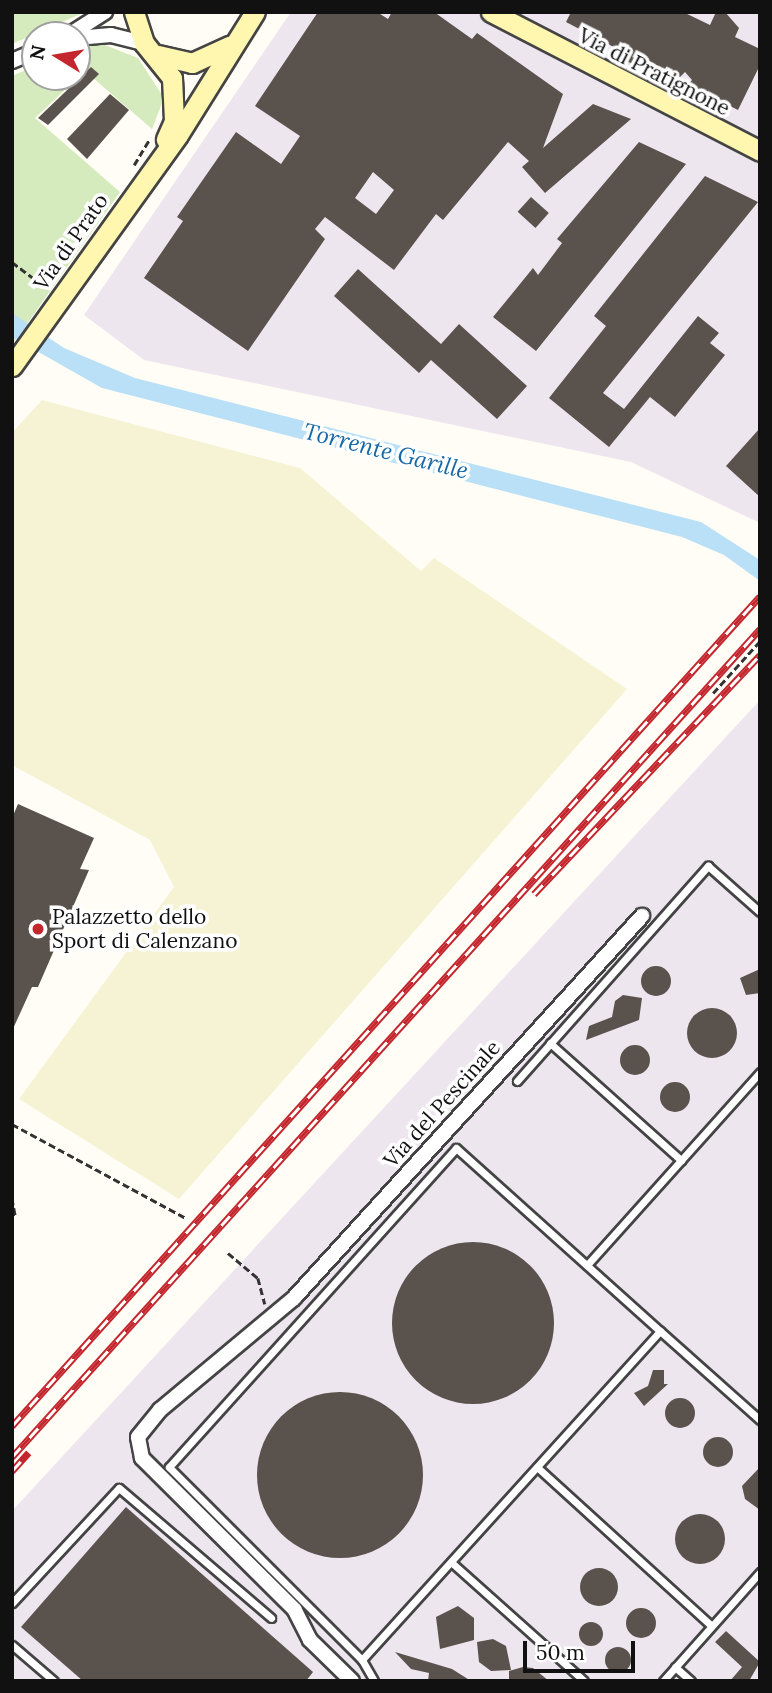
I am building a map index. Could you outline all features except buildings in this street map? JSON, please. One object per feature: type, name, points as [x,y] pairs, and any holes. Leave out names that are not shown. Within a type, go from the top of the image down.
[{"type":"main road","name":"Via di Prato","points":[[12,366],[63,279],[174,121],[172,78],[151,49],[134,12]]},
{"type":"main road","name":"Via di Prato","points":[[137,176],[178,135],[255,12]]},
{"type":"main road","name":"Via di Pratignone","points":[[491,12],[760,151]]},
{"type":"main road","name":"Via di Prato","points":[[151,49],[192,63],[209,60],[235,41]]},
{"type":"street","points":[[91,35],[97,34],[151,49]]},
{"type":"street","name":"Via del Pescinale","points":[[352,1681],[310,1640],[295,1610],[137,1450],[142,1428],[268,1315],[294,1298],[642,916]]},
{"type":"lane","points":[[517,1081],[708,866],[760,912]]},
{"type":"lane","points":[[550,1043],[681,1160]]},
{"type":"lane","points":[[587,1265],[760,1072]]},
{"type":"lane","points":[[374,1681],[362,1660],[169,1467],[456,1148],[760,1420]]},
{"type":"lane","points":[[362,1660],[660,1331]]},
{"type":"lane","points":[[537,1468],[712,1626]]},
{"type":"lane","points":[[12,1603],[119,1488],[271,1618]]},
{"type":"lane","points":[[451,1562],[584,1681]]},
{"type":"lane","points":[[663,1681],[760,1572]]},
{"type":"lane","points":[[12,1645],[54,1681]]},
{"type":"lane","points":[[675,1667],[691,1681]]},
{"type":"path","points":[[137,176],[156,128]]},
{"type":"path","points":[[12,261],[46,283],[63,279]]},
{"type":"path","points":[[713,693],[760,642]]},
{"type":"path","points":[[12,1132],[13,1125],[186,1218]]},
{"type":"path","points":[[12,1198],[16,1218]]},
{"type":"path","points":[[228,1253],[258,1278],[268,1315]]},
{"type":"shaded area","points":[[291,12],[760,12],[760,523],[631,462],[144,360],[84,315]]},
{"type":"shaded area","points":[[42,400],[300,468],[421,571],[434,558],[627,689],[179,1199],[19,1099],[174,887],[150,840],[12,765],[12,433]]},
{"type":"shaded area","points":[[760,700],[760,1681],[12,1681],[12,1511]]},
{"type":"green space","points":[[12,12],[85,12],[64,21],[21,21],[21,40],[12,44]]},
{"type":"green space","points":[[97,42],[138,58],[164,98],[152,129],[91,76],[91,44]]},
{"type":"green space","points":[[21,72],[21,91],[64,91],[35,118],[120,192],[12,345],[12,76]]},
{"type":"water","name":"Torrente Garille","points":[[12,313],[64,348],[135,378],[701,522],[760,560],[760,581],[724,555],[682,537],[102,388],[12,337]]},
{"type":"railway","points":[[12,1426],[760,596]]},
{"type":"railway","points":[[12,1457],[760,629]]},
{"type":"railway","points":[[534,894],[760,655]]},
{"type":"railway","points":[[12,1471],[29,1452]]},
{"type":"place","name":"Palazzetto dello Sport di Calenzano","points":[[38,929]]}]
